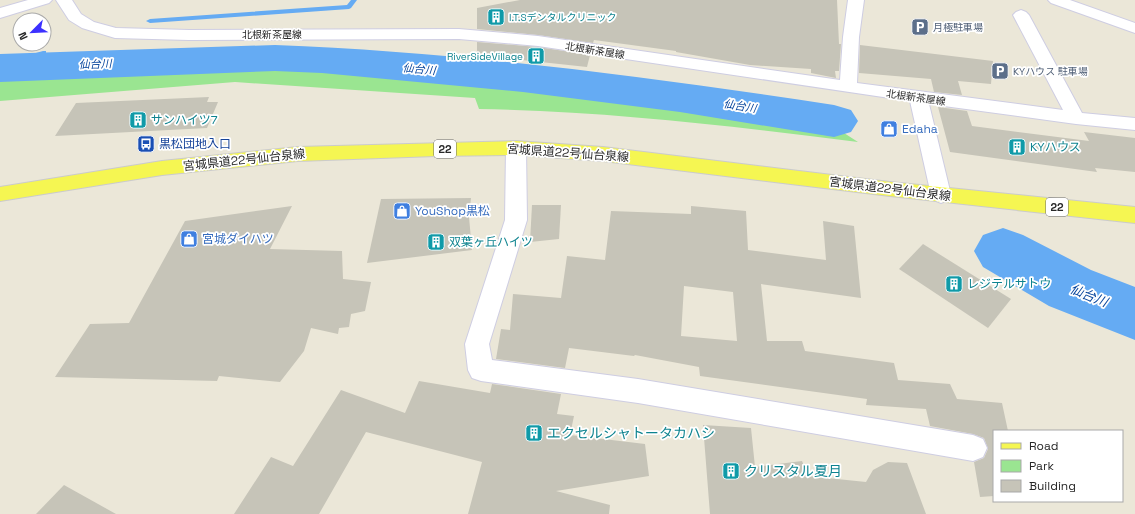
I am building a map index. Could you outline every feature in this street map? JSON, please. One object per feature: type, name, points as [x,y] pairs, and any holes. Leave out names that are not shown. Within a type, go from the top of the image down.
[{"type":"main road","name":"宮城県道22号仙台泉線","points":[[0,194],[162,168],[298,154],[436,149],[516,148],[603,154],[941,195],[1135,215]]},
{"type":"street","points":[[0,3],[14,0]]},
{"type":"street","points":[[0,14],[44,0]]},
{"type":"street","name":"北根新茶屋線","points":[[64,0],[75,17],[88,25],[115,33],[459,34],[538,41],[848,88],[1076,118],[1135,124]]},
{"type":"street","points":[[848,88],[851,37],[856,0]]},
{"type":"street","points":[[1056,0],[1135,28]]},
{"type":"street","points":[[1021,15],[1076,118]]},
{"type":"street","points":[[918,97],[941,195]]},
{"type":"street","points":[[516,148],[516,220],[476,344],[481,370],[638,391],[973,448]]},
{"type":"green space","points":[[278,66],[522,82],[680,102],[830,124],[858,142],[669,120],[527,110],[479,109],[475,98],[235,82],[0,101],[0,73],[43,69]]},
{"type":"building","points":[[520,0],[837,0],[839,44],[841,44],[839,71],[835,71],[836,78],[811,73],[811,69],[750,65],[676,51],[594,40],[593,43],[538,35],[477,29],[477,8]]},
{"type":"building","name":"RiverSideVillage","points":[[477,42],[538,47],[590,55],[587,67],[477,55]]},
{"type":"building","points":[[860,45],[993,61],[991,84],[958,81],[962,95],[934,92],[931,79],[859,73]]},
{"type":"building","name":"サンハイツ7","points":[[209,97],[207,102],[218,102],[207,128],[55,136],[76,103]]},
{"type":"building","name":"KYハウス","points":[[938,107],[967,111],[972,126],[1089,141],[1084,132],[1135,138],[1135,172],[1095,168],[1097,172],[950,152]]},
{"type":"building","points":[[471,198],[469,217],[472,250],[367,263],[381,199]]},
{"type":"building","points":[[532,205],[561,205],[559,239],[530,242]]},
{"type":"building","points":[[292,206],[270,249],[342,251],[343,279],[371,282],[365,311],[351,314],[349,327],[339,328],[338,334],[311,328],[304,351],[280,382],[219,376],[217,381],[55,377],[90,324],[129,323],[185,221]]},
{"type":"building","points":[[691,206],[746,211],[748,250],[826,260],[823,221],[854,226],[861,298],[761,284],[767,341],[802,341],[805,351],[894,363],[898,380],[950,384],[957,399],[1002,403],[1008,430],[993,430],[993,496],[980,497],[974,462],[984,458],[988,449],[984,438],[973,434],[930,426],[926,409],[866,405],[867,399],[700,376],[699,367],[635,355],[569,348],[565,368],[496,359],[501,329],[510,330],[513,294],[561,298],[567,256],[605,260],[611,211],[691,214]],"holes":[[[684,286],[733,292],[737,341],[681,336]]]},
{"type":"building","name":"レジテルサトウ","points":[[923,244],[1011,299],[988,328],[899,269]]},
{"type":"building","points":[[419,381],[490,393],[492,384],[561,394],[557,414],[574,416],[570,435],[645,444],[649,476],[556,491],[610,505],[609,514],[468,514],[482,462],[366,432],[319,514],[234,514],[271,457],[293,466],[341,390],[405,413]]},
{"type":"building","points":[[703,425],[751,428],[755,467],[802,461],[808,476],[866,482],[873,470],[888,462],[907,463],[926,514],[710,514]]},
{"type":"building","points":[[64,485],[116,514],[36,514]]},
{"type":"waterway","points":[[150,21],[349,7],[354,0]]},
{"type":"waterway","points":[[0,65],[43,53]]},
{"type":"waterway","name":"仙台川","points":[[0,68],[275,58],[322,60],[523,78],[680,97],[834,121]]},
{"type":"waterway","name":"仙台川","points":[[1003,251],[1070,288],[1135,314]]},
{"type":"place","name":"I.T.Sデンタルクリニック","points":[[496,17]]},
{"type":"place","name":"月極駐車場","points":[[920,27]]},
{"type":"place","name":"RiverSideVillage","points":[[536,56]]},
{"type":"place","name":"KYハウス 駐車場","points":[[1000,71]]},
{"type":"place","name":"サンハイツ7","points":[[138,120]]},
{"type":"place","name":"Edaha","points":[[889,129]]},
{"type":"place","name":"黒松団地入口","points":[[146,144]]},
{"type":"place","name":"KYハウス","points":[[1017,147]]},
{"type":"place","name":"YouShop黒松","points":[[402,211]]},
{"type":"place","name":"宮城ダイハツ","points":[[189,239]]},
{"type":"place","name":"双葉ヶ丘ハイツ","points":[[436,242]]},
{"type":"place","name":"レジテルサトウ","points":[[954,284]]},
{"type":"place","name":"エクセルシャトータカハシ","points":[[534,433]]},
{"type":"place","name":"クリスタル夏月","points":[[731,471]]}]
